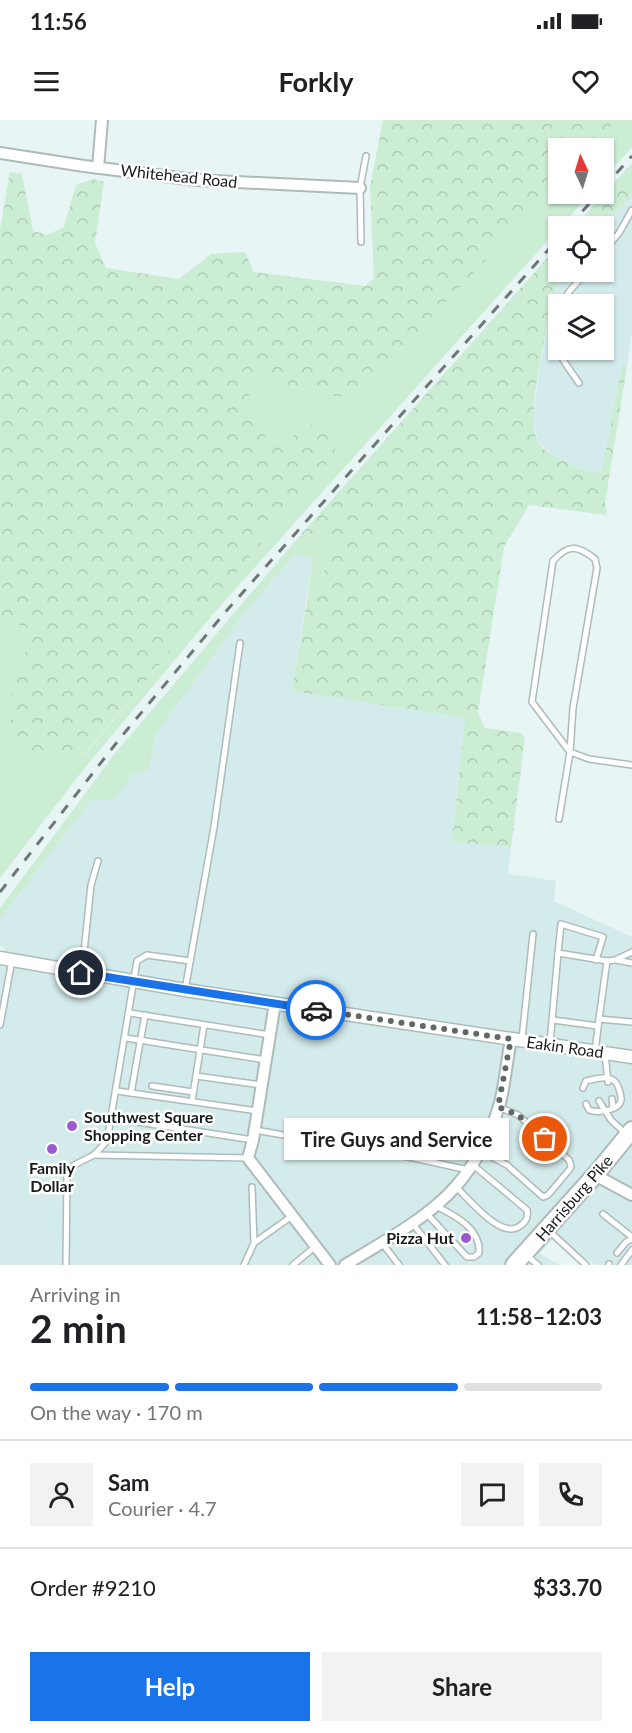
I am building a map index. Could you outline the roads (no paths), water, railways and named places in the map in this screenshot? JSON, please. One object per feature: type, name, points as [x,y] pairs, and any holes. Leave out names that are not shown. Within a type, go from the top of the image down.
[{"type":"main road","name":"Harrisburg Pike","points":[[525,1261],[547,1229],[631,1132]]},
{"type":"street","points":[[98,168],[102,120]]},
{"type":"street","name":"Whitehead Road","points":[[0,153],[196,180],[360,188]]},
{"type":"street","name":"Eakin Road","points":[[6,959],[185,990],[632,1057]]},
{"type":"street","points":[[275,1003],[254,1135],[248,1158],[294,1215],[330,1265]]},
{"type":"street","points":[[345,1265],[361,1261],[382,1243],[427,1214],[472,1168],[498,1107],[517,1040]]},
{"type":"street","points":[[595,1175],[632,1195]]},
{"type":"lane","points":[[361,242],[360,188],[366,156]]},
{"type":"lane","points":[[614,239],[632,210]]},
{"type":"lane","points":[[568,294],[577,282]]},
{"type":"lane","points":[[563,360],[579,383]]},
{"type":"lane","points":[[559,819],[570,752],[573,708],[597,568],[595,559],[583,549],[572,548],[561,552],[553,561],[532,702],[570,752],[589,759],[632,765]]},
{"type":"lane","points":[[185,990],[214,827],[240,642]]},
{"type":"lane","points":[[81,973],[91,885],[98,861]]},
{"type":"lane","points":[[549,1045],[561,924],[603,937],[596,960]]},
{"type":"lane","points":[[517,1040],[533,934]]},
{"type":"lane","points":[[615,960],[632,952]]},
{"type":"lane","points":[[558,953],[596,960],[632,963]]},
{"type":"lane","points":[[66,1265],[67,1172],[74,1165],[94,1155],[107,1141],[126,1038],[137,961],[147,955],[190,961]]},
{"type":"lane","points":[[0,1025],[6,959]]},
{"type":"lane","points":[[607,961],[598,1026],[600,1052],[608,1080]]},
{"type":"lane","points":[[130,1013],[270,1035]]},
{"type":"lane","points":[[131,1093],[145,1016]]},
{"type":"lane","points":[[599,1019],[632,1022]]},
{"type":"lane","points":[[553,1020],[598,1026]]},
{"type":"lane","points":[[192,1101],[204,1025]]},
{"type":"lane","points":[[126,1038],[266,1060]]},
{"type":"lane","points":[[196,1076],[262,1085]]},
{"type":"lane","points":[[584,1088],[586,1081],[613,1079],[617,1083],[621,1098],[620,1103],[613,1108],[595,1113],[589,1110],[586,1104]]},
{"type":"lane","points":[[133,1083],[140,1084]]},
{"type":"lane","points":[[152,1086],[193,1092]]},
{"type":"lane","points":[[117,1091],[258,1111]]},
{"type":"lane","points":[[612,1099],[613,1108]]},
{"type":"lane","points":[[599,1101],[611,1120],[631,1132]]},
{"type":"lane","points":[[481,1151],[503,1161],[543,1197],[548,1196],[572,1166],[569,1160],[518,1115],[498,1107]]},
{"type":"lane","points":[[112,1118],[254,1135],[472,1168],[526,1210],[528,1215],[526,1221],[518,1228],[509,1230],[496,1225],[456,1186]]},
{"type":"lane","points":[[94,1155],[248,1158]]},
{"type":"lane","points":[[244,1265],[254,1243],[252,1187]]},
{"type":"lane","points":[[427,1214],[467,1257],[474,1257],[479,1253],[479,1239],[474,1233],[453,1214],[436,1206]]},
{"type":"lane","points":[[603,1214],[632,1238],[617,1253]]},
{"type":"lane","points":[[254,1243],[294,1215]]},
{"type":"lane","points":[[413,1224],[445,1265]]},
{"type":"lane","points":[[547,1229],[586,1265]]},
{"type":"lane","points":[[382,1243],[399,1265]]},
{"type":"lane","points":[[293,1265],[316,1246]]},
{"type":"lane","points":[[621,1265],[632,1250]]},
{"type":"railway","points":[[614,176],[632,156]]},
{"type":"railway","points":[[578,216],[589,204]]},
{"type":"railway","points":[[0,892],[121,737],[228,609],[548,250]]},
{"type":"place","name":"Southwest Square Shopping Center","points":[[72,1126]]},
{"type":"place","name":"Tire Guys and Service","points":[[545,1139]]},
{"type":"place","name":"Family Dollar","points":[[52,1149]]},
{"type":"place","name":"Pizza Hut","points":[[466,1238]]}]
